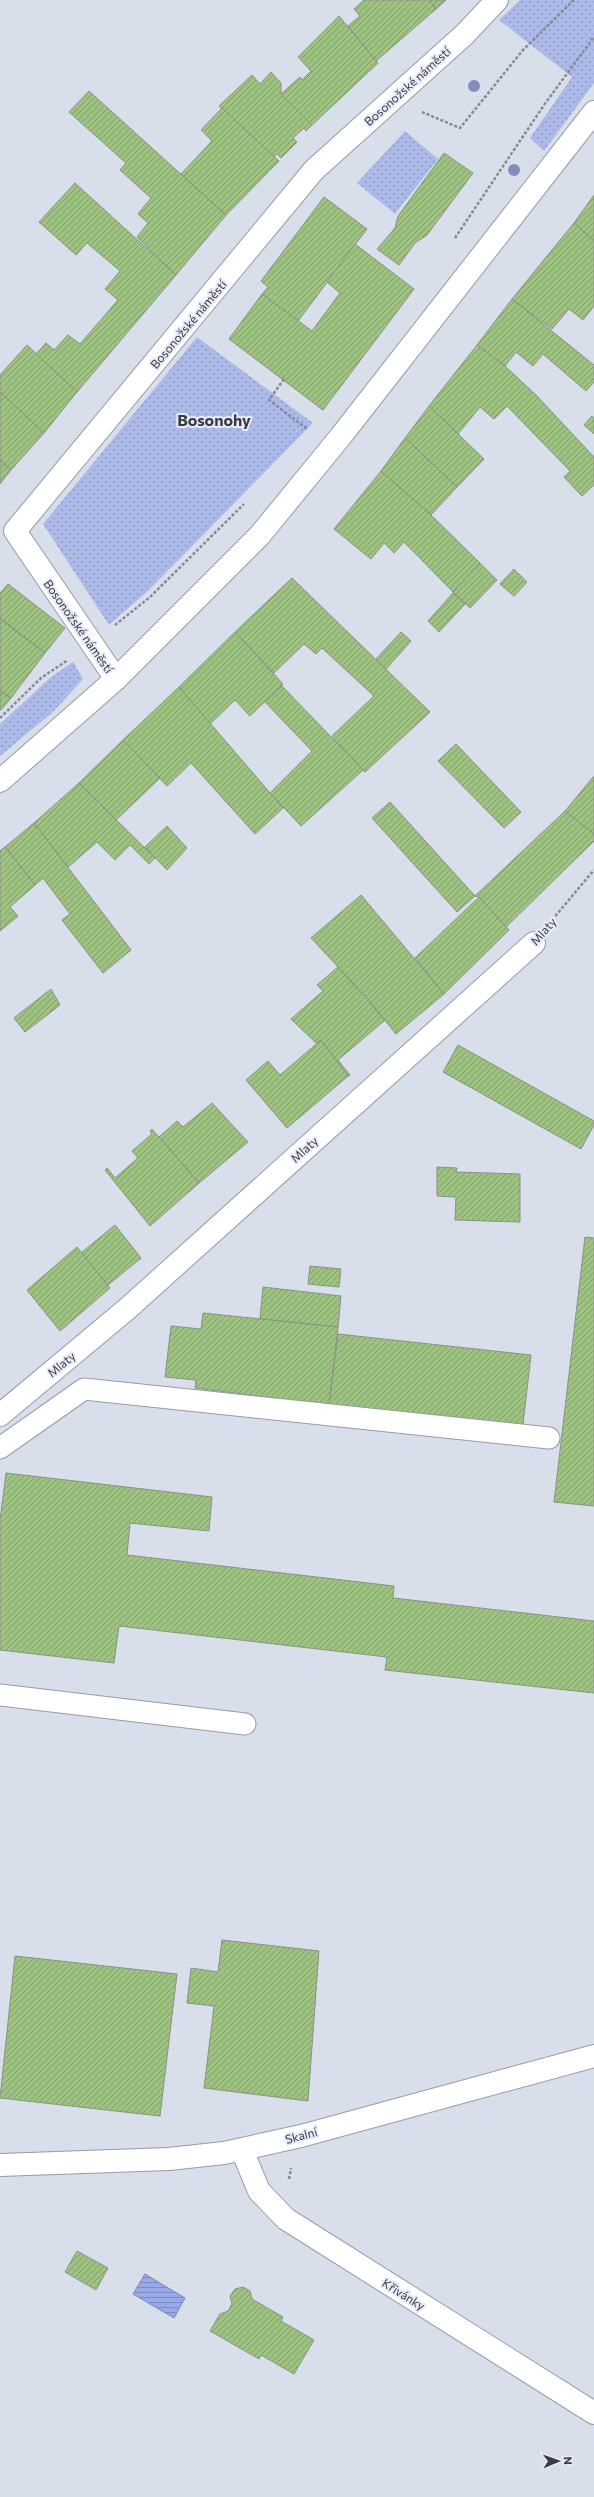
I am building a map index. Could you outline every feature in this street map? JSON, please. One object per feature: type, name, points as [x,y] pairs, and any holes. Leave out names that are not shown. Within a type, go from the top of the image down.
[{"type":"street","name":"Bosonožské náměstí","points":[[116,679],[91,645],[15,531],[314,170],[465,34],[498,0]]},
{"type":"street","name":"Bosonožské náměstí","points":[[0,781],[116,679],[260,535],[332,448],[594,112]]},
{"type":"street","name":"Mlaty","points":[[0,1415],[127,1309],[534,943]]},
{"type":"street","name":"Skalní","points":[[0,2165],[169,2159],[242,2150],[594,2056]]},
{"type":"street","name":"Křivánky","points":[[242,2150],[258,2191],[286,2220],[594,2413]]},
{"type":"lane","points":[[0,1448],[84,1389],[549,1438]]},
{"type":"lane","points":[[0,1695],[244,1724]]},
{"type":"path","points":[[416,109],[460,128],[523,50],[574,0]]},
{"type":"path","points":[[452,242],[544,105],[594,37]]},
{"type":"path","points":[[284,379],[269,400],[332,448]]},
{"type":"path","points":[[91,645],[150,597],[247,502]]},
{"type":"path","points":[[0,718],[41,678]]},
{"type":"path","name":"Mlaty","points":[[534,943],[594,870]]},
{"type":"shaded area","points":[[520,0],[594,0],[594,83],[544,151],[530,138],[572,77],[499,20]]},
{"type":"shaded area","points":[[405,131],[438,159],[395,214],[357,183]]},
{"type":"shaded area","points":[[197,337],[313,423],[149,590],[109,625],[43,524]]},
{"type":"shaded area","points":[[73,662],[83,679],[54,711],[0,756],[0,724],[51,677]]},
{"type":"shaded area","points":[[145,2274],[185,2298],[174,2318],[133,2294]]},
{"type":"building","points":[[364,0],[429,0],[436,9],[376,61],[348,26],[360,16],[354,9]]},
{"type":"building","points":[[429,0],[446,0],[436,9]]},
{"type":"building","points":[[339,16],[378,63],[312,125],[281,94],[300,77],[302,80],[311,71],[298,57]]},
{"type":"building","points":[[271,72],[281,83],[281,94],[312,125],[306,131],[304,128],[293,138],[297,142],[281,158],[277,154],[274,157],[219,106],[252,75],[260,84]]},
{"type":"building","points":[[89,91],[226,215],[176,275],[137,237],[148,223],[138,214],[151,198],[120,170],[126,163],[69,112]]},
{"type":"building","points":[[222,108],[279,161],[226,215],[181,174],[212,141],[201,130]]},
{"type":"building","points":[[444,153],[473,173],[427,235],[415,243],[399,265],[377,249],[395,228],[398,216]]},
{"type":"building","points":[[75,183],[176,275],[77,392],[36,354],[46,343],[54,350],[68,335],[80,344],[118,300],[105,289],[120,271],[87,243],[76,255],[39,222]]},
{"type":"building","points":[[594,195],[594,241],[574,223]]},
{"type":"building","points":[[324,197],[367,229],[298,321],[262,294],[268,287],[261,281]]},
{"type":"building","points":[[574,223],[594,241],[594,306],[583,320],[569,309],[552,329],[512,299]]},
{"type":"building","points":[[355,244],[414,289],[323,410],[229,339],[262,294],[312,331],[340,293],[327,282]]},
{"type":"building","points":[[512,299],[594,365],[594,382],[586,391],[543,354],[533,366],[516,352],[505,366],[477,345]]},
{"type":"building","points":[[27,345],[77,392],[44,433],[0,392],[0,375]]},
{"type":"building","points":[[477,345],[505,366],[537,396],[594,457],[594,485],[582,496],[564,477],[570,471],[507,406],[494,419],[480,407],[458,434],[429,406]]},
{"type":"building","points":[[0,392],[44,433],[11,470],[0,460]]},
{"type":"building","points":[[429,406],[484,459],[457,487],[405,438]]},
{"type":"building","points":[[592,416],[594,419],[594,434],[584,425]]},
{"type":"building","points":[[405,438],[457,487],[431,515],[381,471]]},
{"type":"building","points":[[0,460],[11,470],[0,484]]},
{"type":"building","points":[[381,471],[431,515],[480,563],[453,592],[404,542],[394,553],[384,543],[371,559],[334,529]]},
{"type":"building","points":[[480,563],[497,580],[470,608],[453,592]]},
{"type":"building","points":[[514,569],[527,582],[514,596],[500,584]]},
{"type":"building","points":[[292,578],[430,712],[365,772],[332,736],[374,696],[322,648],[316,654],[304,644],[274,673],[235,632]]},
{"type":"building","points":[[8,584],[65,628],[45,653],[0,618],[0,593]]},
{"type":"building","points":[[453,593],[465,604],[439,632],[428,621]]},
{"type":"building","points":[[0,619],[45,653],[11,698],[0,691]]},
{"type":"building","points":[[235,632],[283,684],[250,716],[235,700],[209,725],[179,687]]},
{"type":"building","points":[[401,632],[411,641],[386,669],[376,659]]},
{"type":"building","points":[[282,686],[363,770],[301,826],[270,793],[312,751],[265,702]]},
{"type":"building","points":[[179,687],[283,808],[255,834],[191,763],[167,786],[123,740]]},
{"type":"building","points":[[0,691],[11,698],[1,710],[0,710]]},
{"type":"building","points":[[123,740],[160,778],[116,820],[79,783]]},
{"type":"building","points":[[456,744],[521,812],[504,828],[438,761]]},
{"type":"building","points":[[594,776],[594,834],[565,811]]},
{"type":"building","points":[[79,783],[155,858],[149,864],[130,845],[115,860],[97,842],[68,867],[34,823]]},
{"type":"building","points":[[390,802],[475,896],[457,912],[372,818]]},
{"type":"building","points":[[565,811],[594,834],[594,841],[506,927],[479,897],[475,896]]},
{"type":"building","points":[[34,823],[131,950],[103,973],[62,920],[70,914],[43,878],[35,885],[5,847]]},
{"type":"building","points":[[167,826],[187,848],[167,870],[145,847]]},
{"type":"building","points":[[5,847],[35,885],[10,907],[18,916],[0,931],[0,851]]},
{"type":"building","points":[[361,895],[444,994],[396,1034],[368,999],[311,938]]},
{"type":"building","points":[[479,897],[509,930],[444,994],[415,958]]},
{"type":"building","points":[[338,967],[385,1020],[338,1060],[350,1075],[348,1076],[321,1040],[316,1043],[291,1019],[323,991],[317,985]]},
{"type":"building","points":[[51,989],[60,1005],[25,1032],[14,1018]]},
{"type":"building","points":[[321,1040],[348,1076],[287,1128],[246,1080],[268,1061],[280,1075]]},
{"type":"building","points":[[458,1045],[594,1121],[594,1125],[581,1149],[443,1072]]},
{"type":"building","points":[[212,1103],[248,1142],[199,1183],[159,1137],[177,1121],[183,1127]]},
{"type":"building","points":[[152,1129],[199,1183],[150,1226],[105,1170],[107,1168],[115,1178],[138,1158],[132,1151],[152,1134],[150,1131]]},
{"type":"building","points":[[437,1167],[457,1168],[456,1172],[520,1174],[520,1222],[455,1220],[456,1197],[437,1196]]},
{"type":"building","points":[[115,1225],[141,1258],[108,1285],[81,1253]]},
{"type":"building","points":[[585,1237],[594,1238],[594,1506],[554,1502]]},
{"type":"building","points":[[77,1247],[110,1288],[60,1331],[27,1290]]},
{"type":"building","points":[[310,1266],[341,1269],[339,1287],[308,1284]]},
{"type":"building","points":[[263,1287],[341,1296],[338,1327],[260,1319]]},
{"type":"building","points":[[203,1313],[338,1327],[329,1405],[195,1388],[196,1380],[165,1377],[171,1326],[201,1329]]},
{"type":"building","points":[[338,1334],[531,1355],[522,1433],[328,1413]]},
{"type":"building","points":[[6,1473],[212,1497],[209,1531],[130,1523],[127,1555],[394,1586],[393,1598],[594,1621],[594,1693],[385,1670],[387,1657],[119,1626],[114,1663],[0,1650],[0,1520]]},
{"type":"building","points":[[222,1940],[319,1951],[308,2101],[204,2088],[214,2006],[187,2003],[191,1968],[218,1972]]},
{"type":"building","points":[[15,1956],[177,1974],[160,2116],[0,2098]]},
{"type":"building","points":[[77,2251],[108,2268],[96,2290],[65,2272]]},
{"type":"building","points":[[243,2287],[250,2291],[252,2299],[283,2317],[281,2321],[314,2340],[294,2374],[261,2355],[259,2359],[210,2331],[220,2314],[228,2311],[232,2304],[230,2296],[235,2289]]},
{"type":"district","name":"Bosonohy","points":[[214,419]]}]
